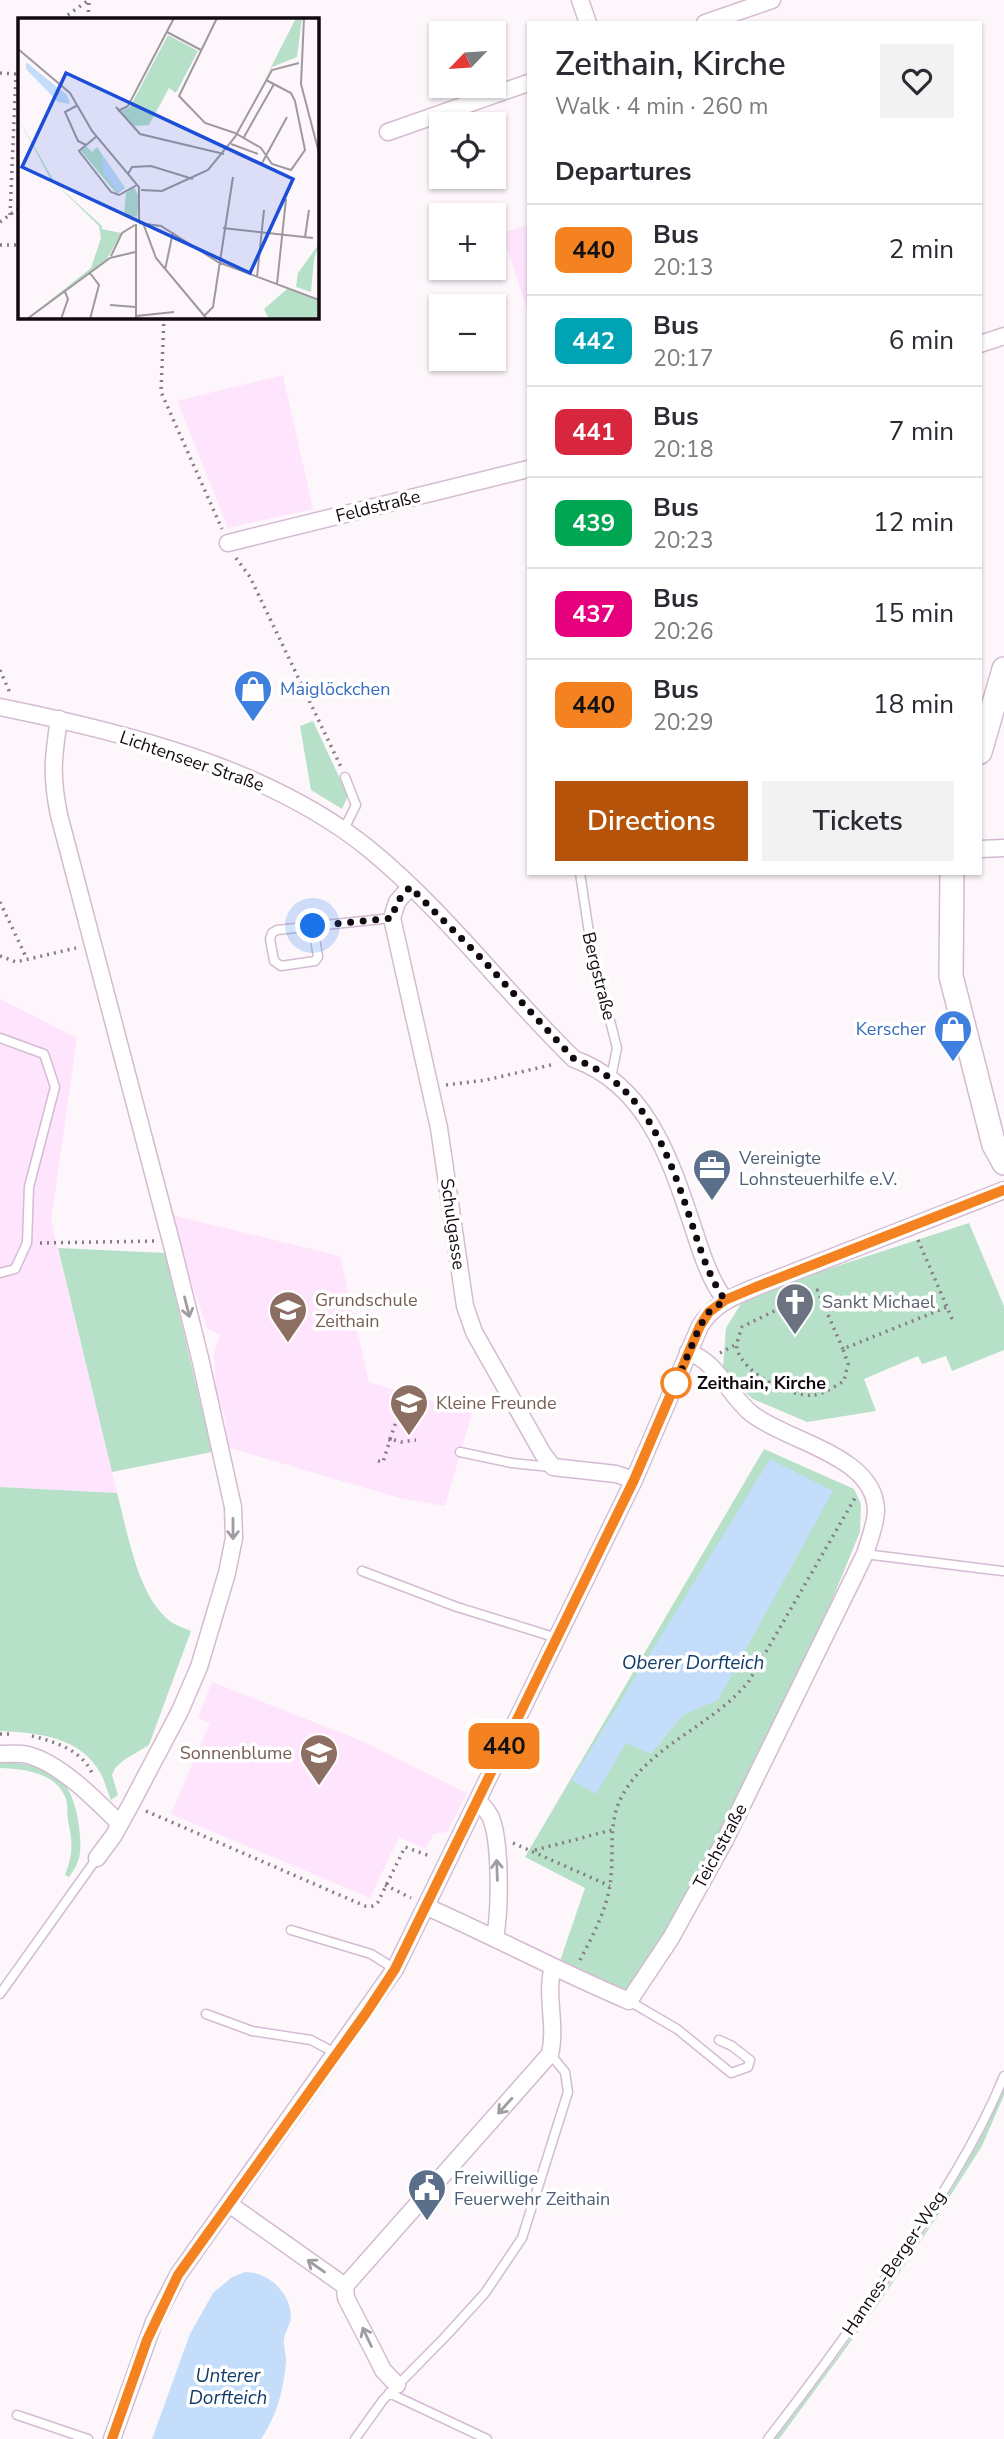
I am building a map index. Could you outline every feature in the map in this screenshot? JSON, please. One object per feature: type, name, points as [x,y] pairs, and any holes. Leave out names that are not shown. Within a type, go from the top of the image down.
[{"type":"street","points":[[580,0],[587,21]]},
{"type":"street","points":[[711,21],[772,0]]},
{"type":"street","points":[[388,132],[527,83]]},
{"type":"street","points":[[982,343],[1004,336]]},
{"type":"street","name":"Feldstraße","points":[[228,543],[527,469]]},
{"type":"street","points":[[982,745],[1004,669]]},
{"type":"street","name":"Lichtenseer Straße","points":[[4,707],[149,744],[234,771],[273,789],[368,849],[482,959],[574,1059],[592,1065],[611,1078],[642,1109],[658,1137],[680,1187],[708,1270],[725,1300]]},
{"type":"street","points":[[59,719],[53,752],[53,786],[212,1412],[233,1507],[234,1538],[227,1573],[199,1667],[180,1711],[131,1804],[97,1858]]},
{"type":"street","points":[[982,849],[1004,848]]},
{"type":"street","points":[[952,875],[951,976],[1001,1149]]},
{"type":"street","points":[[392,918],[397,902],[410,887]]},
{"type":"street","name":"Schulgasse","points":[[392,918],[439,1128],[465,1306],[474,1332],[553,1467]]},
{"type":"street","points":[[112,2439],[147,2340],[167,2295],[395,1969],[634,1480],[688,1352],[709,1312],[725,1300],[999,1192]]},
{"type":"street","points":[[688,1352],[711,1364],[733,1396],[753,1414],[774,1428],[848,1463],[865,1481]]},
{"type":"street","points":[[553,1467],[616,1474],[634,1480]]},
{"type":"street","name":"Teichstraße","points":[[629,2001],[671,1938],[724,1842],[865,1553],[876,1512],[872,1493],[865,1481]]},
{"type":"street","points":[[0,1754],[28,1755],[56,1769],[95,1799],[120,1824]]},
{"type":"street","points":[[478,1801],[491,1818],[496,1837],[499,1918],[495,1938]]},
{"type":"street","points":[[427,1907],[572,1977],[629,2001]]},
{"type":"street","points":[[393,2389],[346,2298],[345,2286],[550,2054],[554,2039],[550,1978],[553,1968]]},
{"type":"street","points":[[229,2204],[345,2286]]},
{"type":"lane","points":[[343,831],[356,804],[345,777]]},
{"type":"lane","name":"Bergstraße","points":[[580,875],[591,946],[617,1048],[611,1078]]},
{"type":"lane","points":[[313,926],[318,957],[315,961],[281,966],[274,961],[270,939],[272,933],[277,930],[313,926],[392,918]]},
{"type":"lane","points":[[0,1038],[44,1054],[55,1087],[29,1188],[27,1243],[15,1269],[0,1273]]},
{"type":"lane","points":[[460,1452],[512,1463],[553,1467]]},
{"type":"lane","points":[[865,1553],[1002,1571]]},
{"type":"lane","points":[[362,1572],[457,1607],[557,1638]]},
{"type":"lane","points":[[0,1994],[97,1858]]},
{"type":"lane","points":[[291,1930],[371,1954],[395,1969]]},
{"type":"lane","points":[[629,2001],[677,2029],[731,2073],[748,2067],[750,2060],[719,2039]]},
{"type":"lane","points":[[206,2014],[252,2031],[311,2040],[337,2054]]},
{"type":"lane","points":[[355,2439],[393,2389],[485,2293],[522,2238],[568,2092],[565,2072],[550,2054]]},
{"type":"lane","name":"Hannes-Berger-Weg","points":[[768,2439],[929,2216],[975,2140],[1004,2076]]},
{"type":"lane","points":[[393,2389],[487,2439]]},
{"type":"lane","points":[[17,2415],[88,2439]]},
{"type":"path","points":[[63,18],[89,0],[88,18]]},
{"type":"path","points":[[0,73],[18,76],[10,215]]},
{"type":"path","points":[[0,222],[18,209]]},
{"type":"path","points":[[0,244],[18,245]]},
{"type":"path","points":[[164,318],[161,392],[228,543],[250,577],[345,777]]},
{"type":"path","points":[[0,670],[10,693],[4,707]]},
{"type":"path","points":[[0,902],[27,959]]},
{"type":"path","points":[[0,956],[16,962],[92,945]]},
{"type":"path","points":[[431,1086],[486,1080],[574,1059]]},
{"type":"path","points":[[912,1226],[953,1321]]},
{"type":"path","points":[[27,1243],[169,1241]]},
{"type":"path","points":[[817,1290],[843,1349],[848,1364],[844,1381],[813,1396],[776,1386],[758,1375],[746,1364],[737,1344],[742,1327],[817,1290]]},
{"type":"path","points":[[843,1349],[947,1307]]},
{"type":"path","points":[[378,1461],[383,1462],[397,1419],[405,1419]]},
{"type":"path","points":[[389,1440],[416,1440]]},
{"type":"path","points":[[572,1977],[596,1928],[610,1886],[612,1830],[617,1805],[645,1766],[736,1698],[749,1681],[865,1481]]},
{"type":"path","points":[[131,1804],[365,1906],[373,1906],[378,1902],[405,1847],[447,1865]]},
{"type":"path","points":[[610,1886],[533,1850],[612,1830]]},
{"type":"path","points":[[385,1885],[410,1897]]},
{"type":"shaded area","points":[[527,225],[527,309],[506,245],[506,232]]},
{"type":"shaded area","points":[[283,375],[313,509],[228,528],[177,401]]},
{"type":"shaded area","points":[[0,999],[77,1038],[51,1221],[117,1493],[0,1487]]},
{"type":"shaded area","name":"Grundschule Zeithain","points":[[168,1214],[340,1256],[369,1382],[472,1413],[445,1506],[403,1499],[227,1447],[226,1421],[216,1392],[214,1353],[220,1335],[207,1328]]},
{"type":"shaded area","name":"Sonnenblume","points":[[212,1682],[364,1742],[467,1793],[447,1832],[434,1834],[425,1849],[399,1837],[370,1898],[171,1814],[210,1723],[198,1718]]},
{"type":"green space","points":[[313,721],[348,796],[342,809],[311,790],[300,726]]},
{"type":"green space","points":[[969,1223],[1004,1306],[1004,1350],[952,1371],[946,1356],[922,1364],[918,1356],[864,1379],[876,1411],[807,1422],[753,1399],[733,1382],[723,1368],[726,1328],[742,1302],[785,1283]]},
{"type":"green space","points":[[58,1248],[165,1253],[212,1452],[112,1472]]},
{"type":"green space","points":[[764,1449],[854,1489],[861,1504],[860,1532],[825,1617],[718,1841],[665,1937],[632,1985],[624,1990],[559,1964],[585,1888],[525,1857]]},
{"type":"green space","points":[[0,1487],[117,1493],[135,1563],[150,1596],[159,1611],[171,1622],[191,1631],[149,1745],[115,1768],[112,1775],[118,1795],[111,1800],[101,1774],[92,1761],[70,1744],[43,1735],[0,1731]]},
{"type":"green space","points":[[0,1762],[45,1769],[64,1783],[71,1794],[76,1808],[80,1846],[77,1865],[69,1877],[65,1875],[71,1854],[71,1842],[67,1802],[61,1790],[55,1783],[38,1774],[0,1768]]},
{"type":"green space","points":[[1004,2086],[1004,2095],[982,2146],[934,2221],[879,2303],[779,2439],[775,2439],[856,2332],[932,2221],[981,2138]]},
{"type":"water","name":"Oberer Dorfteich","points":[[770,1459],[833,1491],[718,1700],[683,1715],[651,1754],[626,1743],[596,1794],[572,1780]]},
{"type":"water","name":"Unterer Dorfteich","points":[[245,2272],[262,2276],[277,2285],[290,2309],[291,2318],[284,2339],[286,2361],[283,2381],[279,2402],[267,2430],[261,2439],[152,2439],[190,2334],[213,2293],[232,2277]]},
{"type":"bus line","name":"440","points":[[112,2439],[154,2322],[178,2275],[395,1969],[634,1480],[694,1339],[709,1312],[725,1300],[756,1287],[1004,1190]]},
{"type":"place","name":"Maiglöckchen","points":[[253,723]]},
{"type":"place","name":"Kerscher","points":[[953,1063]]},
{"type":"place","name":"Vereinigte Lohnsteuerhilfe e.V.","points":[[712,1202]]},
{"type":"place","name":"Sankt Michael","points":[[795,1336]]},
{"type":"place","name":"Grundschule Zeithain","points":[[288,1344]]},
{"type":"place","name":"Zeithain, Kirche","points":[[676,1383]]},
{"type":"place","name":"Kleine Freunde","points":[[409,1437]]},
{"type":"place","name":"Sonnenblume","points":[[319,1787]]},
{"type":"place","name":"Freiwillige Feuerwehr Zeithain","points":[[427,2222]]},
{"type":"route","points":[[313,926],[392,918],[397,902],[410,887],[482,959],[554,1040],[574,1059],[592,1065],[611,1078],[642,1109],[658,1137],[680,1187],[708,1270],[725,1300],[709,1312],[700,1326],[676,1383]]}]
